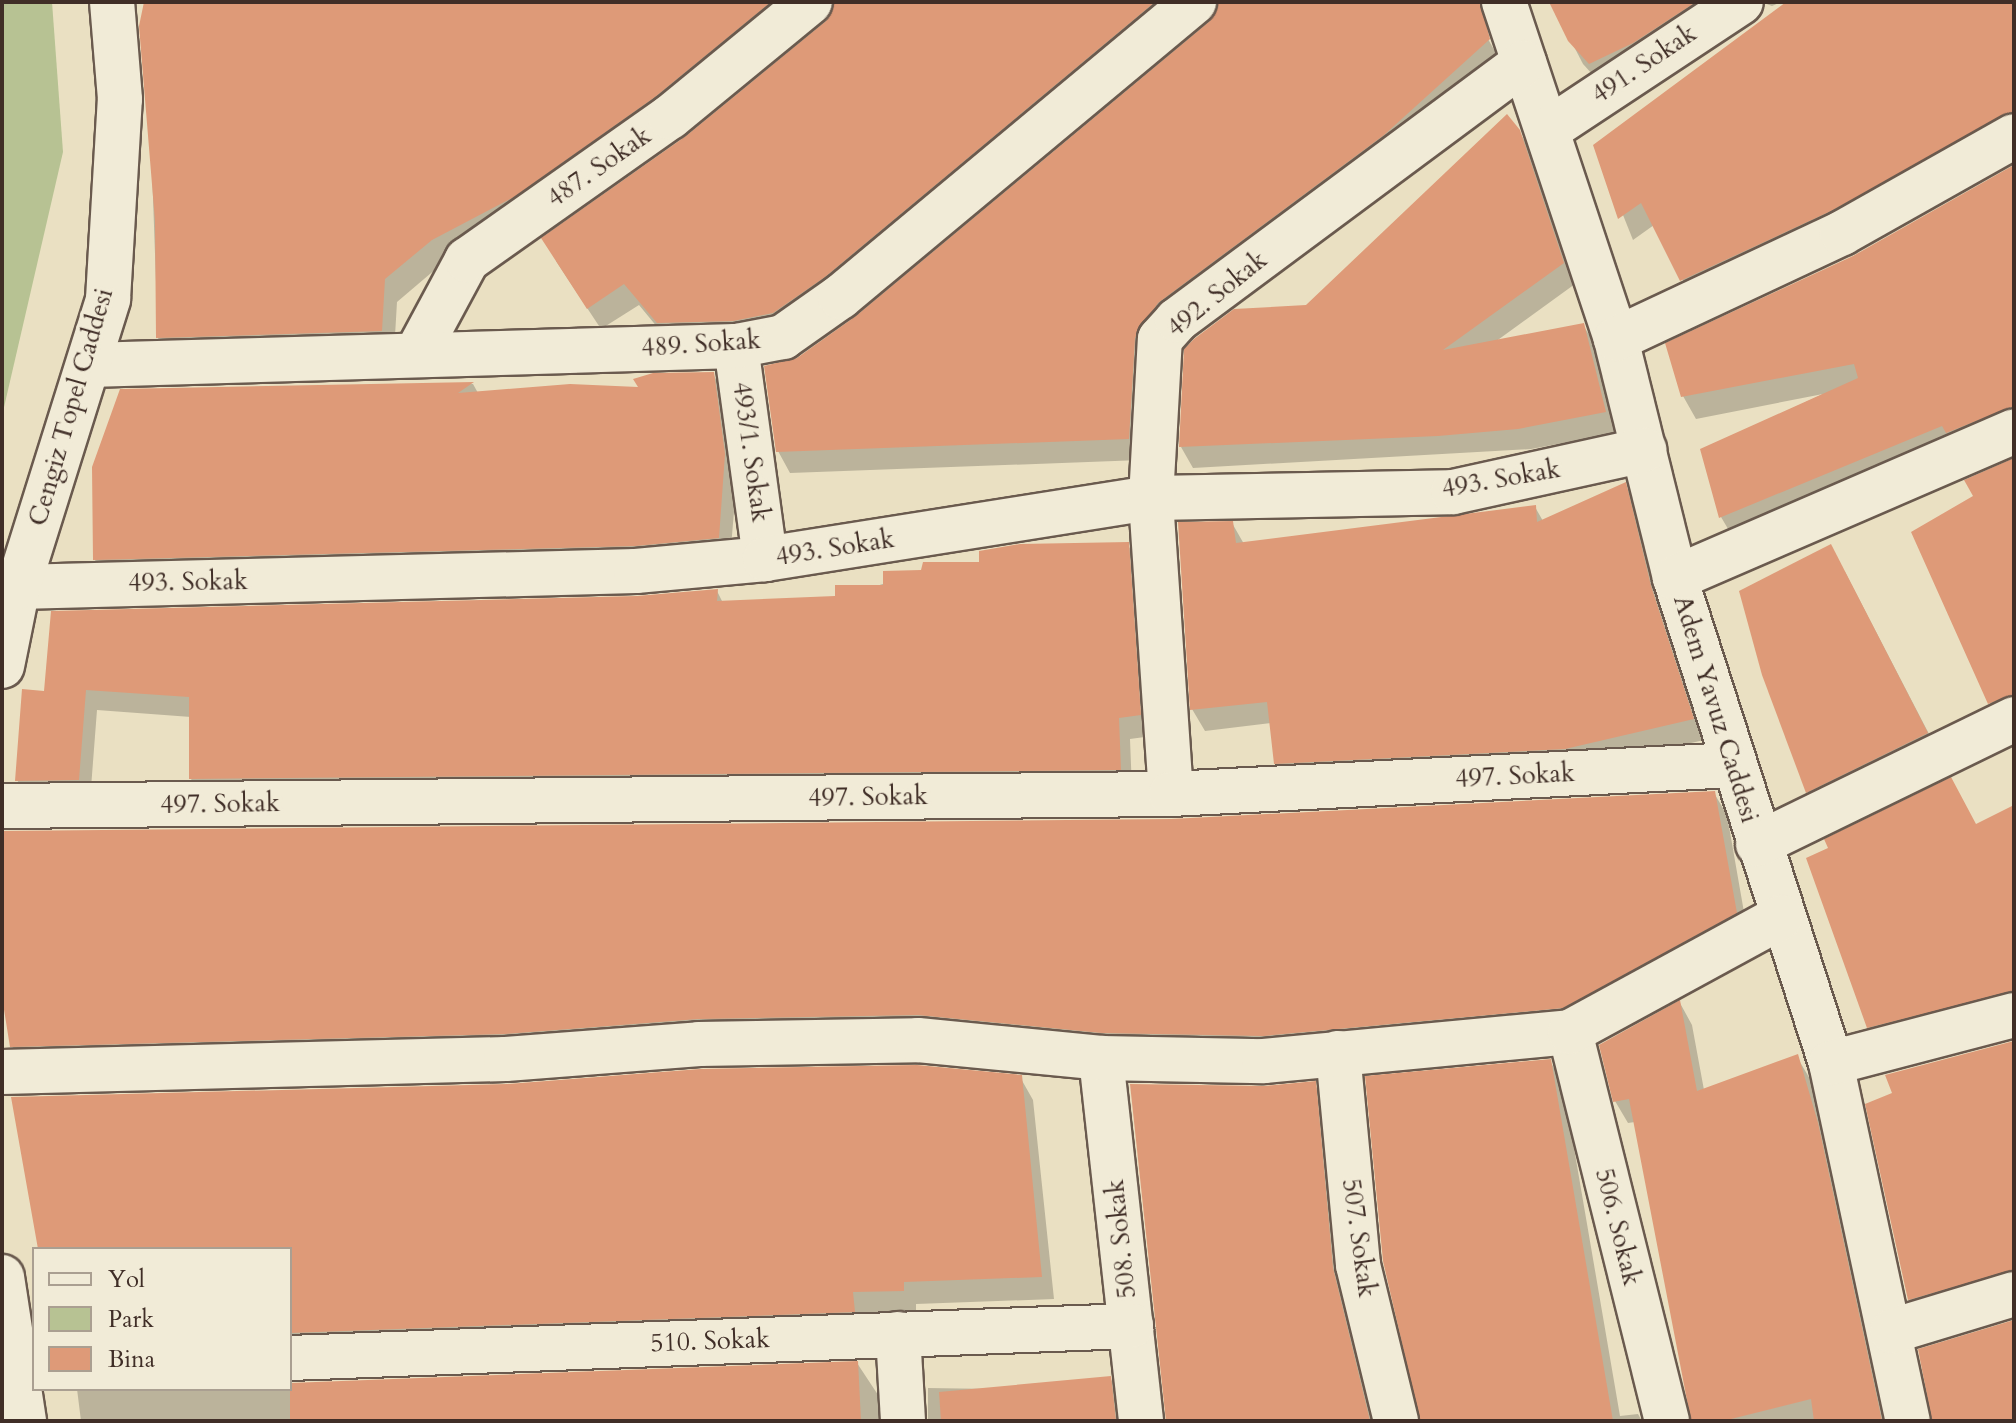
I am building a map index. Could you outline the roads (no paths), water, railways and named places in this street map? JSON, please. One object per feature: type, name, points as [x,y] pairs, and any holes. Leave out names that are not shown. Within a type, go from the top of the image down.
[{"type":"street","name":"Cengiz Topel Caddesi","points":[[2,666],[18,587],[108,299],[120,99],[112,2]]},
{"type":"street","name":"487. Sokak","points":[[417,353],[467,260],[670,117],[810,2]]},
{"type":"street","name":"489. Sokak","points":[[89,365],[736,346],[783,337],[840,297],[1194,2]]},
{"type":"street","name":"Adem Yavuz Caddesi","points":[[1504,2],[1549,129],[1616,339],[1675,578],[1781,917],[1831,1063],[1892,1331],[1908,1421]]},
{"type":"street","name":"491. Sokak","points":[[1549,129],[1698,13],[1741,2]]},
{"type":"street","name":"492. Sokak","points":[[1171,794],[1151,498],[1160,339],[1177,320],[1524,62]]},
{"type":"street","points":[[1616,339],[1842,233],[2014,136]]},
{"type":"street","name":"493/1. Sokak","points":[[736,346],[765,559]]},
{"type":"street","points":[[1675,578],[2014,431]]},
{"type":"street","name":"493. Sokak","points":[[18,587],[636,571],[765,559],[1151,498],[1453,492],[1644,450]]},
{"type":"street","points":[[1758,844],[2014,719]]},
{"type":"street","name":"497. Sokak","points":[[2,806],[1171,794],[1733,765]]},
{"type":"street","points":[[2,1072],[506,1059],[699,1044],[918,1040],[1101,1058],[1264,1061],[1570,1032],[1781,917]]},
{"type":"street","points":[[1831,1063],[2014,1015]]},
{"type":"street","name":"506. Sokak","points":[[1570,1032],[1667,1421]]},
{"type":"street","name":"507. Sokak","points":[[1338,1053],[1358,1265],[1396,1421]]},
{"type":"street","name":"508. Sokak","points":[[1101,1058],[1141,1421]]},
{"type":"street","points":[[2,1277],[25,1369],[24,1421]]},
{"type":"street","points":[[1892,1331],[2014,1294]]},
{"type":"street","name":"510. Sokak","points":[[292,1358],[1131,1326]]},
{"type":"street","points":[[898,1334],[903,1421]]}]
